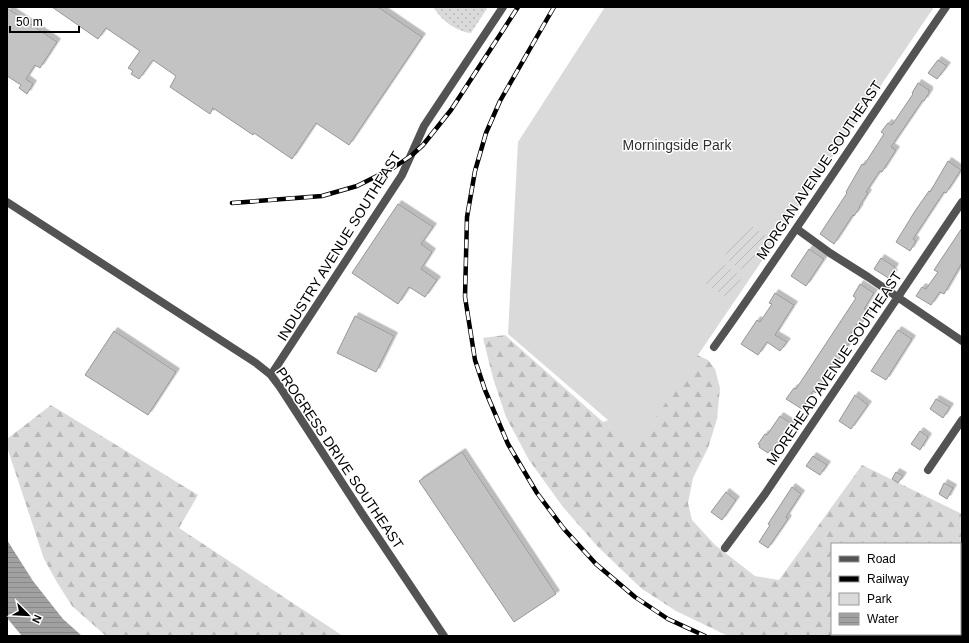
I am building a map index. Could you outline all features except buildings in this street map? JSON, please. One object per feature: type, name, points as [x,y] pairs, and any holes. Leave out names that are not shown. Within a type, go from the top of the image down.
[{"type":"street","name":"INDUSTRY AVENUE SOUTHEAST","points":[[271,375],[402,175],[424,126],[503,7]]},
{"type":"street","name":"MORGAN AVENUE SOUTHEAST","points":[[714,347],[797,229],[946,7]]},
{"type":"street","name":"PROGRESS DRIVE SOUTHEAST","points":[[7,202],[256,363],[271,375],[365,519],[444,636]]},
{"type":"street","name":"MOREHEAD AVENUE SOUTHEAST","points":[[725,548],[765,494],[962,202]]},
{"type":"street","points":[[797,229],[962,341]]},
{"type":"street","points":[[928,470],[962,420]]},
{"type":"green space","points":[[488,7],[471,33],[450,25],[441,17],[434,8]]},
{"type":"green space","name":"Morningside Park","points":[[605,7],[934,7],[637,445],[508,334],[518,142]]},
{"type":"green space","points":[[747,223],[769,238],[745,272],[724,257]]},
{"type":"green space","points":[[720,262],[742,277],[728,299],[706,284]]},
{"type":"green space","points":[[505,335],[603,422],[622,415],[693,353],[708,360],[715,369],[720,388],[717,419],[708,448],[693,478],[688,503],[692,520],[715,545],[755,576],[779,580],[862,465],[962,514],[962,636],[728,636],[676,611],[642,589],[598,547],[563,507],[529,460],[506,417],[493,378],[483,338]]},
{"type":"green space","points":[[51,405],[198,495],[179,528],[343,636],[106,636],[72,606],[44,559],[7,447],[7,439]]},
{"type":"water","points":[[7,540],[33,581],[63,619],[82,636],[22,636],[7,618]]},
{"type":"railway","points":[[232,203],[322,196],[357,186],[393,168],[412,155],[423,145],[451,110],[518,7]]},
{"type":"railway","points":[[554,7],[500,101],[486,133],[475,171],[467,217],[465,297],[475,360],[485,390],[508,444],[537,493],[564,529],[596,564],[635,597],[668,619],[705,636]]}]
